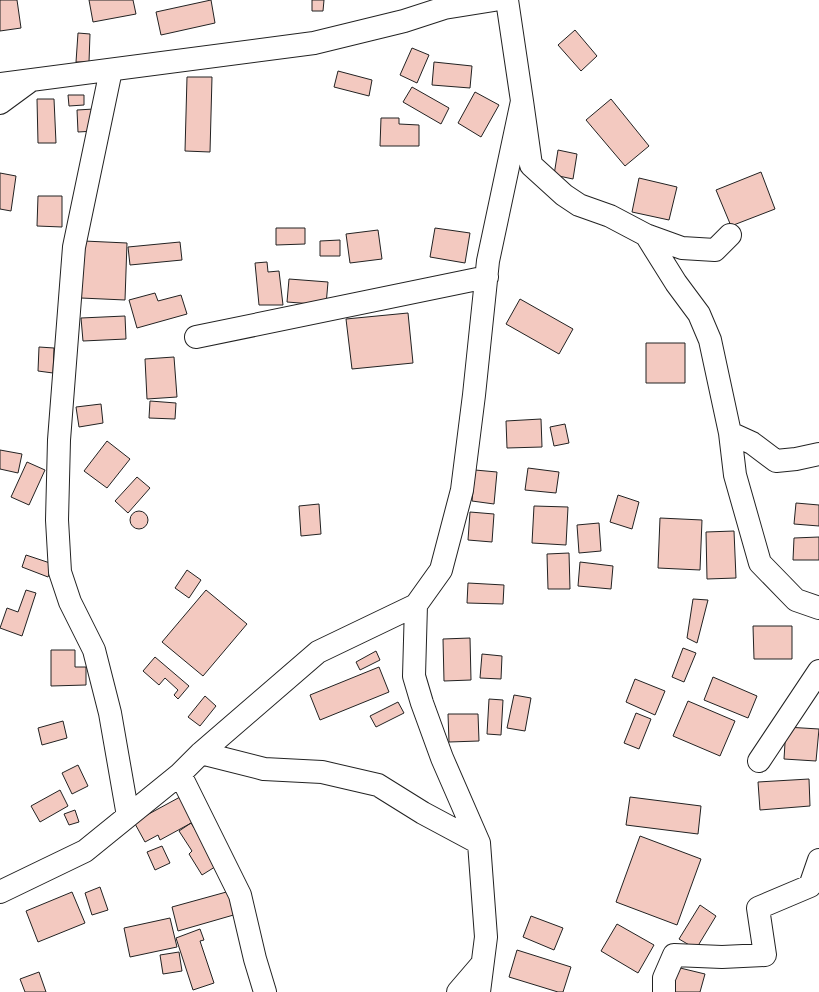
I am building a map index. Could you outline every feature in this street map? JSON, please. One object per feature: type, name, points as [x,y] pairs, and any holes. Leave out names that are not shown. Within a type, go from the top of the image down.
[{"type":"street","points":[[0,84],[314,42],[404,21],[440,4],[494,0]]},
{"type":"street","points":[[507,0],[530,165],[564,195],[579,205],[610,216],[646,235],[682,248],[715,250],[730,235]]},
{"type":"street","points":[[111,70],[74,247],[59,440],[57,520],[60,572],[70,602],[94,650],[110,713],[128,816]]},
{"type":"street","points":[[0,103],[31,80]]},
{"type":"street","points":[[0,892],[85,851],[180,774],[201,753],[318,652],[416,605],[440,570],[462,490],[474,395],[488,261],[522,101]]},
{"type":"street","points":[[646,235],[676,283],[699,314],[710,340],[730,433],[735,475],[760,563],[796,600],[819,608]]},
{"type":"street","points":[[196,337],[487,277]]},
{"type":"street","points":[[730,433],[752,443],[776,461],[796,459],[819,454]]},
{"type":"street","points":[[416,605],[414,676],[442,758],[479,843],[486,937],[479,992]]},
{"type":"street","points":[[759,761],[819,671]]},
{"type":"street","points":[[201,753],[264,769],[322,772],[378,785],[423,813],[479,843]]},
{"type":"street","points":[[180,774],[240,895],[255,959],[265,992]]},
{"type":"street","points":[[664,992],[664,978],[674,955],[722,957],[765,955],[758,908],[810,886],[819,860]]},
{"type":"street","points":[[458,992],[482,964]]},
{"type":"building","points":[[0,0],[17,0],[21,28],[0,31]]},
{"type":"building","points":[[89,0],[133,0],[136,14],[93,22]]},
{"type":"building","points":[[211,0],[215,23],[161,35],[156,12]]},
{"type":"building","points":[[312,0],[324,0],[323,11],[312,11]]},
{"type":"building","points":[[575,30],[597,56],[581,71],[558,45]]},
{"type":"building","points":[[78,33],[90,34],[89,62],[76,62]]},
{"type":"building","points":[[412,48],[429,55],[417,83],[400,75]]},
{"type":"building","points":[[434,62],[472,66],[470,88],[432,85]]},
{"type":"building","points":[[338,71],[372,80],[369,96],[334,87]]},
{"type":"building","points":[[187,77],[212,77],[210,152],[185,151]]},
{"type":"building","points":[[412,87],[449,108],[441,124],[403,102]]},
{"type":"building","points":[[475,92],[499,105],[481,137],[458,123]]},
{"type":"building","points":[[68,95],[84,95],[84,105],[69,106]]},
{"type":"building","points":[[37,99],[54,99],[56,143],[38,143]]},
{"type":"building","points":[[611,99],[649,146],[625,166],[586,120]]},
{"type":"building","points":[[94,109],[95,131],[78,132],[77,110]]},
{"type":"building","points":[[381,118],[399,118],[399,124],[419,125],[419,146],[380,146]]},
{"type":"building","points":[[558,150],[577,154],[573,179],[554,175]]},
{"type":"building","points":[[761,172],[775,209],[731,226],[716,190]]},
{"type":"building","points":[[0,173],[16,176],[11,211],[0,209]]},
{"type":"building","points":[[639,178],[677,187],[669,220],[632,212]]},
{"type":"building","points":[[38,196],[62,196],[62,227],[37,226]]},
{"type":"building","points":[[276,228],[305,228],[305,244],[276,245]]},
{"type":"building","points":[[435,228],[470,233],[465,263],[430,257]]},
{"type":"building","points":[[378,230],[382,259],[350,263],[346,234]]},
{"type":"building","points":[[340,240],[340,256],[320,256],[320,241]]},
{"type":"building","points":[[84,241],[127,243],[125,300],[81,298]]},
{"type":"building","points":[[180,242],[182,260],[130,265],[128,247]]},
{"type":"building","points":[[267,262],[268,272],[279,271],[283,305],[259,305],[255,263]]},
{"type":"building","points":[[289,279],[328,282],[326,305],[287,302]]},
{"type":"building","points":[[155,293],[158,301],[181,295],[187,314],[137,328],[129,300]]},
{"type":"building","points":[[520,299],[573,329],[559,354],[506,324]]},
{"type":"building","points":[[408,313],[413,363],[352,369],[346,319]]},
{"type":"building","points":[[125,316],[126,339],[83,341],[81,318]]},
{"type":"building","points":[[646,343],[685,343],[685,383],[646,383]]},
{"type":"building","points":[[39,347],[54,348],[53,373],[38,371]]},
{"type":"building","points":[[174,357],[177,397],[147,399],[145,359]]},
{"type":"building","points":[[150,401],[176,403],[175,419],[149,418]]},
{"type":"building","points":[[101,404],[103,423],[79,427],[76,407]]},
{"type":"building","points":[[541,419],[542,447],[507,448],[506,421]]},
{"type":"building","points":[[565,424],[569,443],[554,446],[550,427]]},
{"type":"building","points":[[107,441],[130,459],[107,488],[84,471]]},
{"type":"building","points":[[0,450],[22,454],[18,473],[0,469]]},
{"type":"building","points":[[27,462],[45,470],[29,505],[11,497]]},
{"type":"building","points":[[528,468],[559,472],[556,493],[525,490]]},
{"type":"building","points":[[475,470],[497,472],[494,504],[472,501]]},
{"type":"building","points":[[137,477],[150,488],[128,513],[115,501]]},
{"type":"building","points":[[618,495],[639,502],[632,529],[610,522]]},
{"type":"building","points":[[796,503],[819,505],[819,526],[794,524]]},
{"type":"building","points":[[319,504],[321,534],[301,536],[299,506]]},
{"type":"building","points":[[534,506],[568,507],[566,545],[532,543]]},
{"type":"building","points":[[139,511],[145,514],[148,520],[145,526],[139,529],[133,526],[130,520],[133,514]]},
{"type":"building","points":[[470,512],[494,514],[492,542],[468,540]]},
{"type":"building","points":[[660,518],[702,520],[700,570],[658,568]]},
{"type":"building","points":[[599,523],[601,551],[579,553],[577,525]]},
{"type":"building","points":[[734,531],[736,578],[707,579],[706,532]]},
{"type":"building","points":[[819,537],[819,560],[793,560],[794,538]]},
{"type":"building","points":[[569,553],[570,589],[548,589],[547,554]]},
{"type":"building","points":[[26,555],[53,564],[48,577],[22,567]]},
{"type":"building","points":[[580,562],[613,566],[611,589],[578,586]]},
{"type":"building","points":[[187,570],[201,580],[189,598],[175,588]]},
{"type":"building","points":[[468,583],[504,585],[503,604],[467,603]]},
{"type":"building","points":[[26,590],[36,593],[22,636],[0,628],[7,608],[18,612]]},
{"type":"building","points":[[206,590],[247,624],[203,676],[162,642]]},
{"type":"building","points":[[693,599],[708,600],[697,643],[687,638]]},
{"type":"building","points":[[753,626],[792,626],[792,659],[754,659]]},
{"type":"building","points":[[470,638],[471,680],[444,681],[443,639]]},
{"type":"building","points":[[683,648],[696,653],[684,682],[672,677]]},
{"type":"building","points":[[51,650],[75,650],[75,667],[86,667],[86,685],[51,686]]},
{"type":"building","points":[[376,651],[380,660],[360,670],[356,662]]},
{"type":"building","points":[[482,654],[502,656],[501,679],[480,678]]},
{"type":"building","points":[[155,657],[189,686],[178,699],[174,695],[178,690],[165,678],[159,685],[143,671]]},
{"type":"building","points":[[379,667],[389,692],[320,720],[310,695]]},
{"type":"building","points":[[713,677],[757,696],[748,718],[704,700]]},
{"type":"building","points":[[635,679],[665,691],[655,715],[626,702]]},
{"type":"building","points":[[514,695],[531,698],[525,731],[507,728]]},
{"type":"building","points":[[205,696],[216,706],[200,726],[188,717]]},
{"type":"building","points":[[489,699],[503,700],[501,735],[487,734]]},
{"type":"building","points":[[688,701],[735,721],[720,756],[673,736]]},
{"type":"building","points":[[398,702],[404,713],[376,727],[370,716]]},
{"type":"building","points":[[636,713],[651,719],[639,749],[624,743]]},
{"type":"building","points":[[448,714],[478,714],[479,741],[449,742]]},
{"type":"building","points":[[63,721],[67,738],[42,745],[38,728]]},
{"type":"building","points":[[786,727],[819,729],[816,761],[784,759]]},
{"type":"building","points":[[78,765],[88,786],[72,794],[62,773]]},
{"type":"building","points":[[809,779],[810,806],[760,810],[758,782]]},
{"type":"building","points":[[60,790],[68,806],[40,822],[31,806]]},
{"type":"building","points":[[180,797],[193,822],[160,840],[158,835],[145,842],[134,822]]},
{"type":"building","points":[[630,797],[701,806],[698,834],[626,825]]},
{"type":"building","points":[[75,810],[79,822],[69,825],[64,814]]},
{"type":"building","points":[[191,823],[218,865],[202,875],[189,854],[192,851],[179,831]]},
{"type":"building","points":[[640,836],[701,859],[677,925],[616,902]]},
{"type":"building","points":[[162,846],[170,863],[155,870],[147,852]]},
{"type":"building","points":[[100,887],[108,910],[92,915],[85,893]]},
{"type":"building","points":[[230,891],[237,914],[178,931],[172,907]]},
{"type":"building","points":[[72,892],[85,923],[38,942],[26,911]]},
{"type":"building","points":[[700,905],[716,916],[696,949],[679,939]]},
{"type":"building","points":[[531,916],[563,928],[554,950],[523,937]]},
{"type":"building","points":[[170,918],[177,947],[130,957],[124,928]]},
{"type":"building","points":[[617,924],[654,945],[638,973],[601,951]]},
{"type":"building","points":[[200,929],[204,940],[200,941],[214,983],[193,990],[176,938]]},
{"type":"building","points":[[517,950],[571,967],[563,992],[558,992],[509,977]]},
{"type":"building","points":[[179,952],[182,971],[163,974],[160,955]]},
{"type":"building","points":[[676,967],[705,974],[700,992],[669,992]]},
{"type":"building","points":[[39,972],[46,992],[25,992],[20,979]]}]
